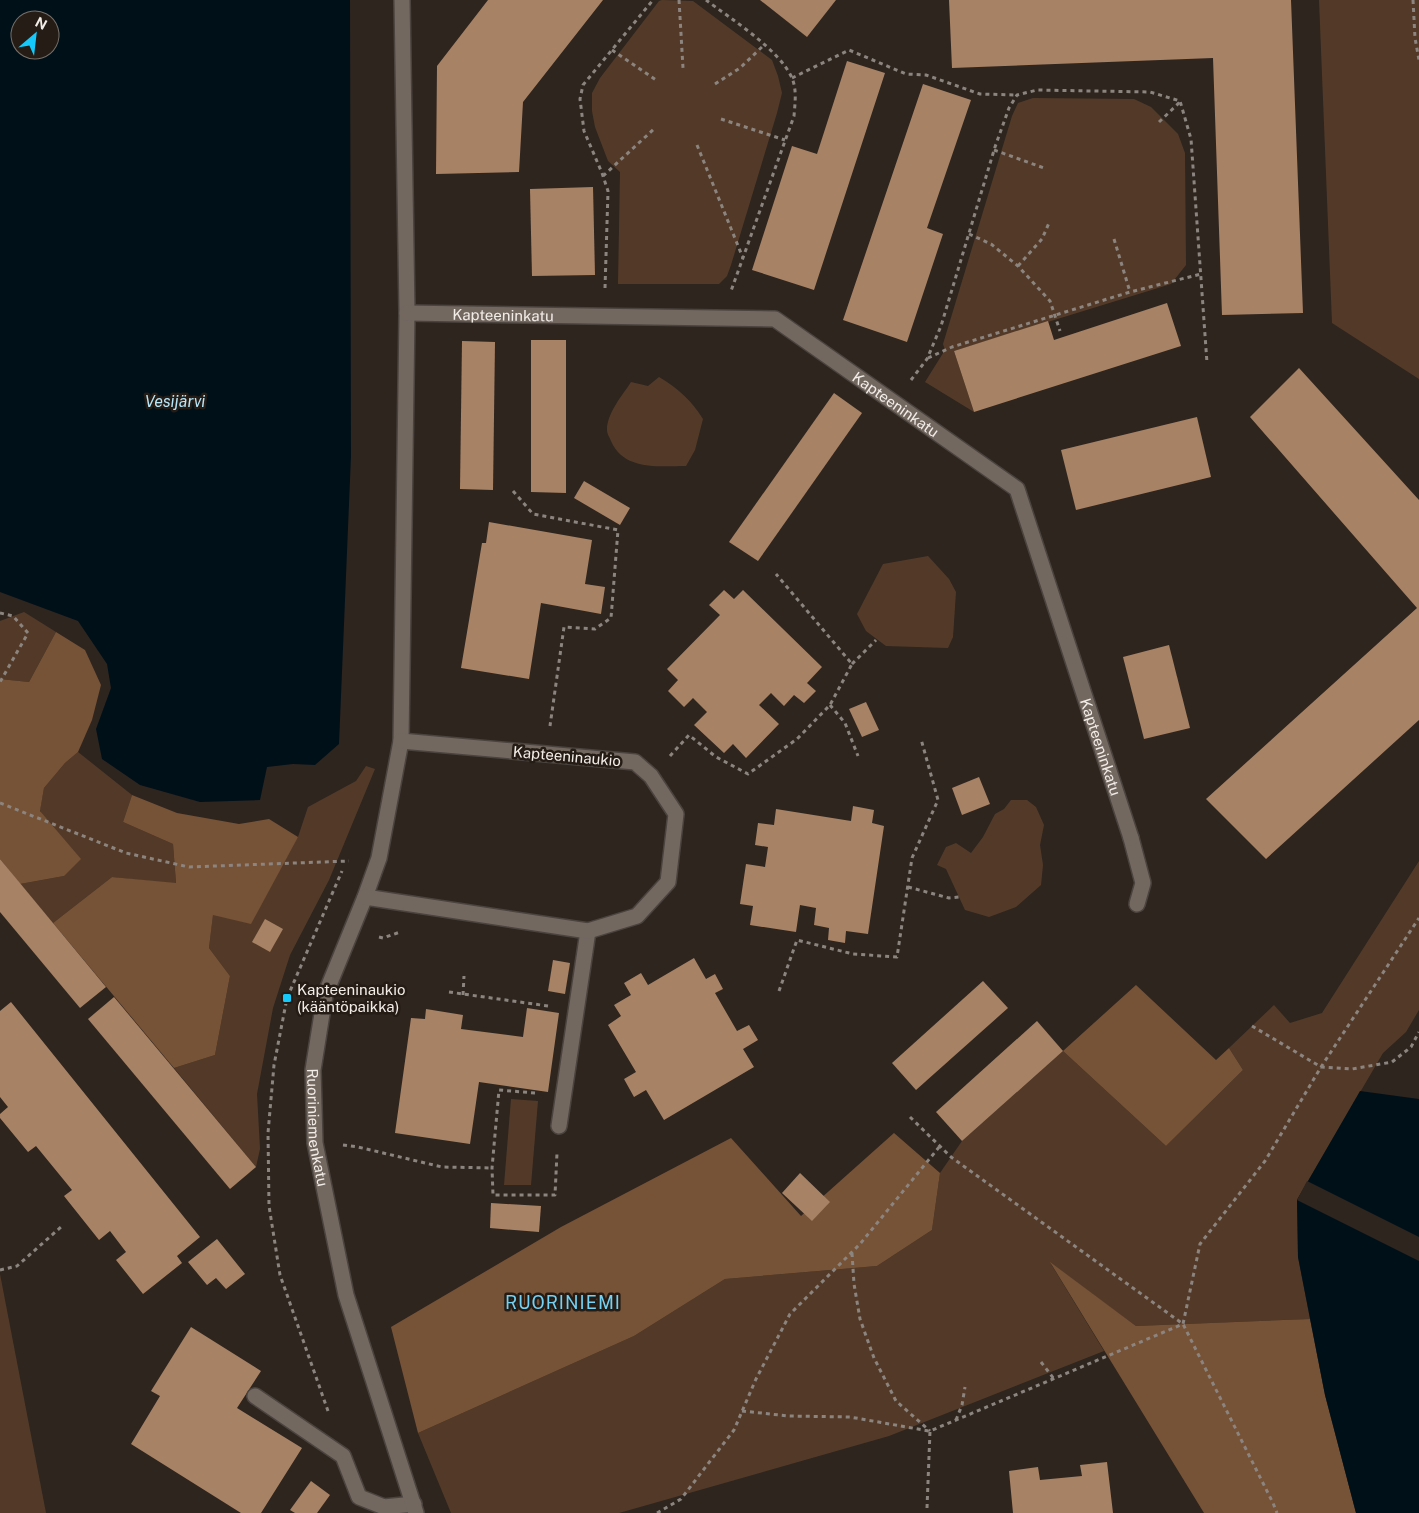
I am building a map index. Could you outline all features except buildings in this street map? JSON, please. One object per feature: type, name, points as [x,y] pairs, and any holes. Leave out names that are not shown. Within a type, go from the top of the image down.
[{"type":"street","points":[[402,0],[407,313],[402,741]]},
{"type":"street","name":"Kapteeninkatu","points":[[407,313],[775,319],[1017,489],[1131,838],[1143,882],[1137,904]]},
{"type":"street","name":"Kapteeninaukio","points":[[365,897],[588,931],[637,916],[668,882],[676,814],[651,776],[636,762],[402,741]]},
{"type":"street","name":"Ruoriniemenkatu","points":[[402,741],[379,858],[365,897],[324,995],[313,1070],[315,1143],[346,1295],[415,1509]]},
{"type":"street","points":[[559,1126],[588,931]]},
{"type":"street","points":[[254,1396],[344,1456],[359,1497],[384,1507],[415,1509]]},
{"type":"path","points":[[604,316],[608,191],[584,131],[580,99],[583,85],[653,0]]},
{"type":"path","points":[[679,0],[682,68]]},
{"type":"path","points":[[706,0],[778,56],[792,78],[796,95],[794,116],[721,318]]},
{"type":"path","points":[[1414,0],[1415,38],[1419,60]]},
{"type":"path","points":[[715,84],[740,68],[764,45]]},
{"type":"path","points":[[612,50],[656,80]]},
{"type":"path","points":[[792,78],[849,50],[906,74],[926,75],[980,94],[1017,95],[1037,90],[1150,92],[1180,101]]},
{"type":"path","points":[[894,403],[927,358],[941,326],[994,150],[1009,108],[1017,95]]},
{"type":"path","points":[[1158,122],[1180,101]]},
{"type":"path","points":[[1180,101],[1191,139],[1208,364]]},
{"type":"path","points":[[721,118],[785,140]]},
{"type":"path","points":[[603,176],[654,128]]},
{"type":"path","points":[[697,145],[743,258]]},
{"type":"path","points":[[994,150],[1044,168]]},
{"type":"path","points":[[1018,266],[1042,239],[1049,223]]},
{"type":"path","points":[[969,234],[990,244],[1018,266],[1050,301],[1060,331]]},
{"type":"path","points":[[1114,239],[1130,292]]},
{"type":"path","points":[[927,358],[952,347],[1130,292],[1201,274]]},
{"type":"path","points":[[513,491],[533,514],[618,530],[611,618],[595,629],[564,627],[546,754]]},
{"type":"path","points":[[776,574],[852,664]]},
{"type":"path","points":[[0,613],[12,616],[28,633],[0,682]]},
{"type":"path","points":[[651,776],[690,735],[716,757],[748,774],[797,739],[830,705],[852,664],[876,640]]},
{"type":"path","points":[[830,705],[845,723],[858,756]]},
{"type":"path","points":[[779,991],[798,940],[853,954],[897,957],[912,858],[938,800],[921,739]]},
{"type":"path","points":[[0,803],[126,853],[189,867],[346,862],[379,858]]},
{"type":"path","points":[[908,887],[949,898],[959,897]]},
{"type":"path","points":[[1183,1324],[1200,1244],[1265,1161],[1321,1067],[1419,918]]},
{"type":"path","points":[[383,938],[408,929]]},
{"type":"path","points":[[462,994],[464,976]]},
{"type":"path","points":[[449,992],[576,1010]]},
{"type":"path","points":[[1252,1026],[1321,1067],[1352,1069],[1392,1062],[1411,1046],[1419,1032]]},
{"type":"path","points":[[559,1126],[555,1196],[493,1195],[492,1168],[499,1090],[563,1096]]},
{"type":"path","points":[[910,1117],[950,1157],[1183,1324],[1273,1502],[1276,1513]]},
{"type":"path","points":[[657,1513],[681,1499],[734,1430],[756,1379],[790,1314],[860,1244],[940,1146]]},
{"type":"path","points":[[358,1147],[442,1167],[492,1168]]},
{"type":"path","points":[[0,1270],[17,1266],[61,1227]]},
{"type":"path","points":[[852,1252],[854,1284],[860,1319],[874,1358],[896,1401],[930,1431]]},
{"type":"path","points":[[742,1411],[789,1416],[850,1417],[930,1431],[1183,1324]]},
{"type":"path","points":[[1041,1362],[1054,1379]]},
{"type":"path","points":[[956,1420],[962,1405],[965,1387]]},
{"type":"path","points":[[927,1508],[930,1431]]},
{"type":"shaded area","points":[[1319,0],[1419,0],[1419,379],[1332,323]]},
{"type":"shaded area","points":[[659,1],[693,1],[772,60],[782,93],[731,265],[727,276],[719,284],[618,284],[620,172],[608,161],[595,127],[592,111],[592,93],[600,78]]},
{"type":"shaded area","points":[[1033,98],[1134,99],[1151,107],[1178,134],[1185,153],[1186,265],[1171,284],[954,351],[974,412],[925,382],[945,350],[943,344],[1012,116],[1018,103]]},
{"type":"shaded area","points":[[659,377],[684,395],[703,419],[695,450],[686,466],[654,466],[633,462],[624,458],[617,451],[607,433],[609,417],[631,382],[648,386]]},
{"type":"shaded area","points":[[928,556],[949,579],[956,592],[953,637],[948,648],[886,646],[866,631],[857,614],[883,564]]},
{"type":"shaded area","points":[[24,612],[56,632],[29,682],[0,679],[0,621]]},
{"type":"shaded area","points":[[56,632],[85,650],[101,685],[92,720],[78,752],[65,763],[44,788],[40,811],[81,859],[64,876],[20,884],[0,859],[0,679],[29,682]]},
{"type":"shaded area","points":[[78,752],[132,795],[123,822],[173,844],[176,884],[112,877],[53,923],[20,884],[64,876],[40,810],[44,788],[65,763]]},
{"type":"shaded area","points":[[366,766],[375,769],[329,880],[290,955],[273,1008],[257,1094],[260,1149],[256,1167],[174,1068],[215,1055],[230,976],[209,948],[213,914],[298,837],[308,807],[356,781]]},
{"type":"shaded area","points":[[132,795],[177,813],[239,824],[269,819],[298,837],[251,924],[213,915],[209,948],[230,976],[215,1055],[174,1068],[53,923],[112,877],[176,883],[173,844],[123,822]]},
{"type":"shaded area","points":[[1011,800],[1027,800],[1036,807],[1044,825],[1040,845],[1043,865],[1041,885],[1016,907],[989,917],[965,910],[946,869],[937,865],[946,847],[956,843],[971,853],[983,837],[995,814],[1004,809]]},
{"type":"shaded area","points":[[1419,861],[1419,1010],[1406,1032],[1383,1053],[1297,1200],[1298,1257],[1310,1319],[1136,1326],[1051,1264],[1104,1351],[889,1436],[619,1513],[451,1513],[418,1433],[634,1336],[725,1279],[877,1266],[932,1230],[940,1173],[962,1141],[1063,1051],[1166,1146],[1243,1070],[1229,1048],[1274,1005],[1290,1023],[1322,1013]]},
{"type":"shaded area","points":[[1136,985],[1216,1060],[1229,1048],[1243,1070],[1166,1146],[1063,1051]]},
{"type":"shaded area","points":[[511,1099],[538,1101],[531,1185],[504,1185]]},
{"type":"shaded area","points":[[894,1133],[940,1173],[932,1230],[877,1266],[725,1279],[634,1336],[418,1433],[391,1327],[561,1227],[731,1138],[801,1216]]},
{"type":"shaded area","points":[[1050,1262],[1136,1326],[1310,1319],[1325,1395],[1356,1513],[1204,1513]]},
{"type":"shaded area","points":[[0,1274],[46,1513],[0,1513]]},
{"type":"water","name":"Vesijärvi","points":[[0,0],[350,0],[351,456],[339,744],[315,765],[293,764],[267,767],[260,800],[200,802],[140,785],[102,759],[96,729],[111,688],[107,664],[78,621],[0,592]]},
{"type":"water","points":[[1360,1091],[1419,1099],[1419,1513],[1356,1513],[1325,1395],[1298,1257],[1297,1200]]},
{"type":"pier","points":[[1307,1181],[1419,1237],[1419,1261],[1297,1200]]},
{"type":"place","name":"Kapteeninaukio (kääntöpaikka)","points":[[287,998]]},
{"type":"district","name":"RUORINIEMI","points":[[563,1302]]}]
